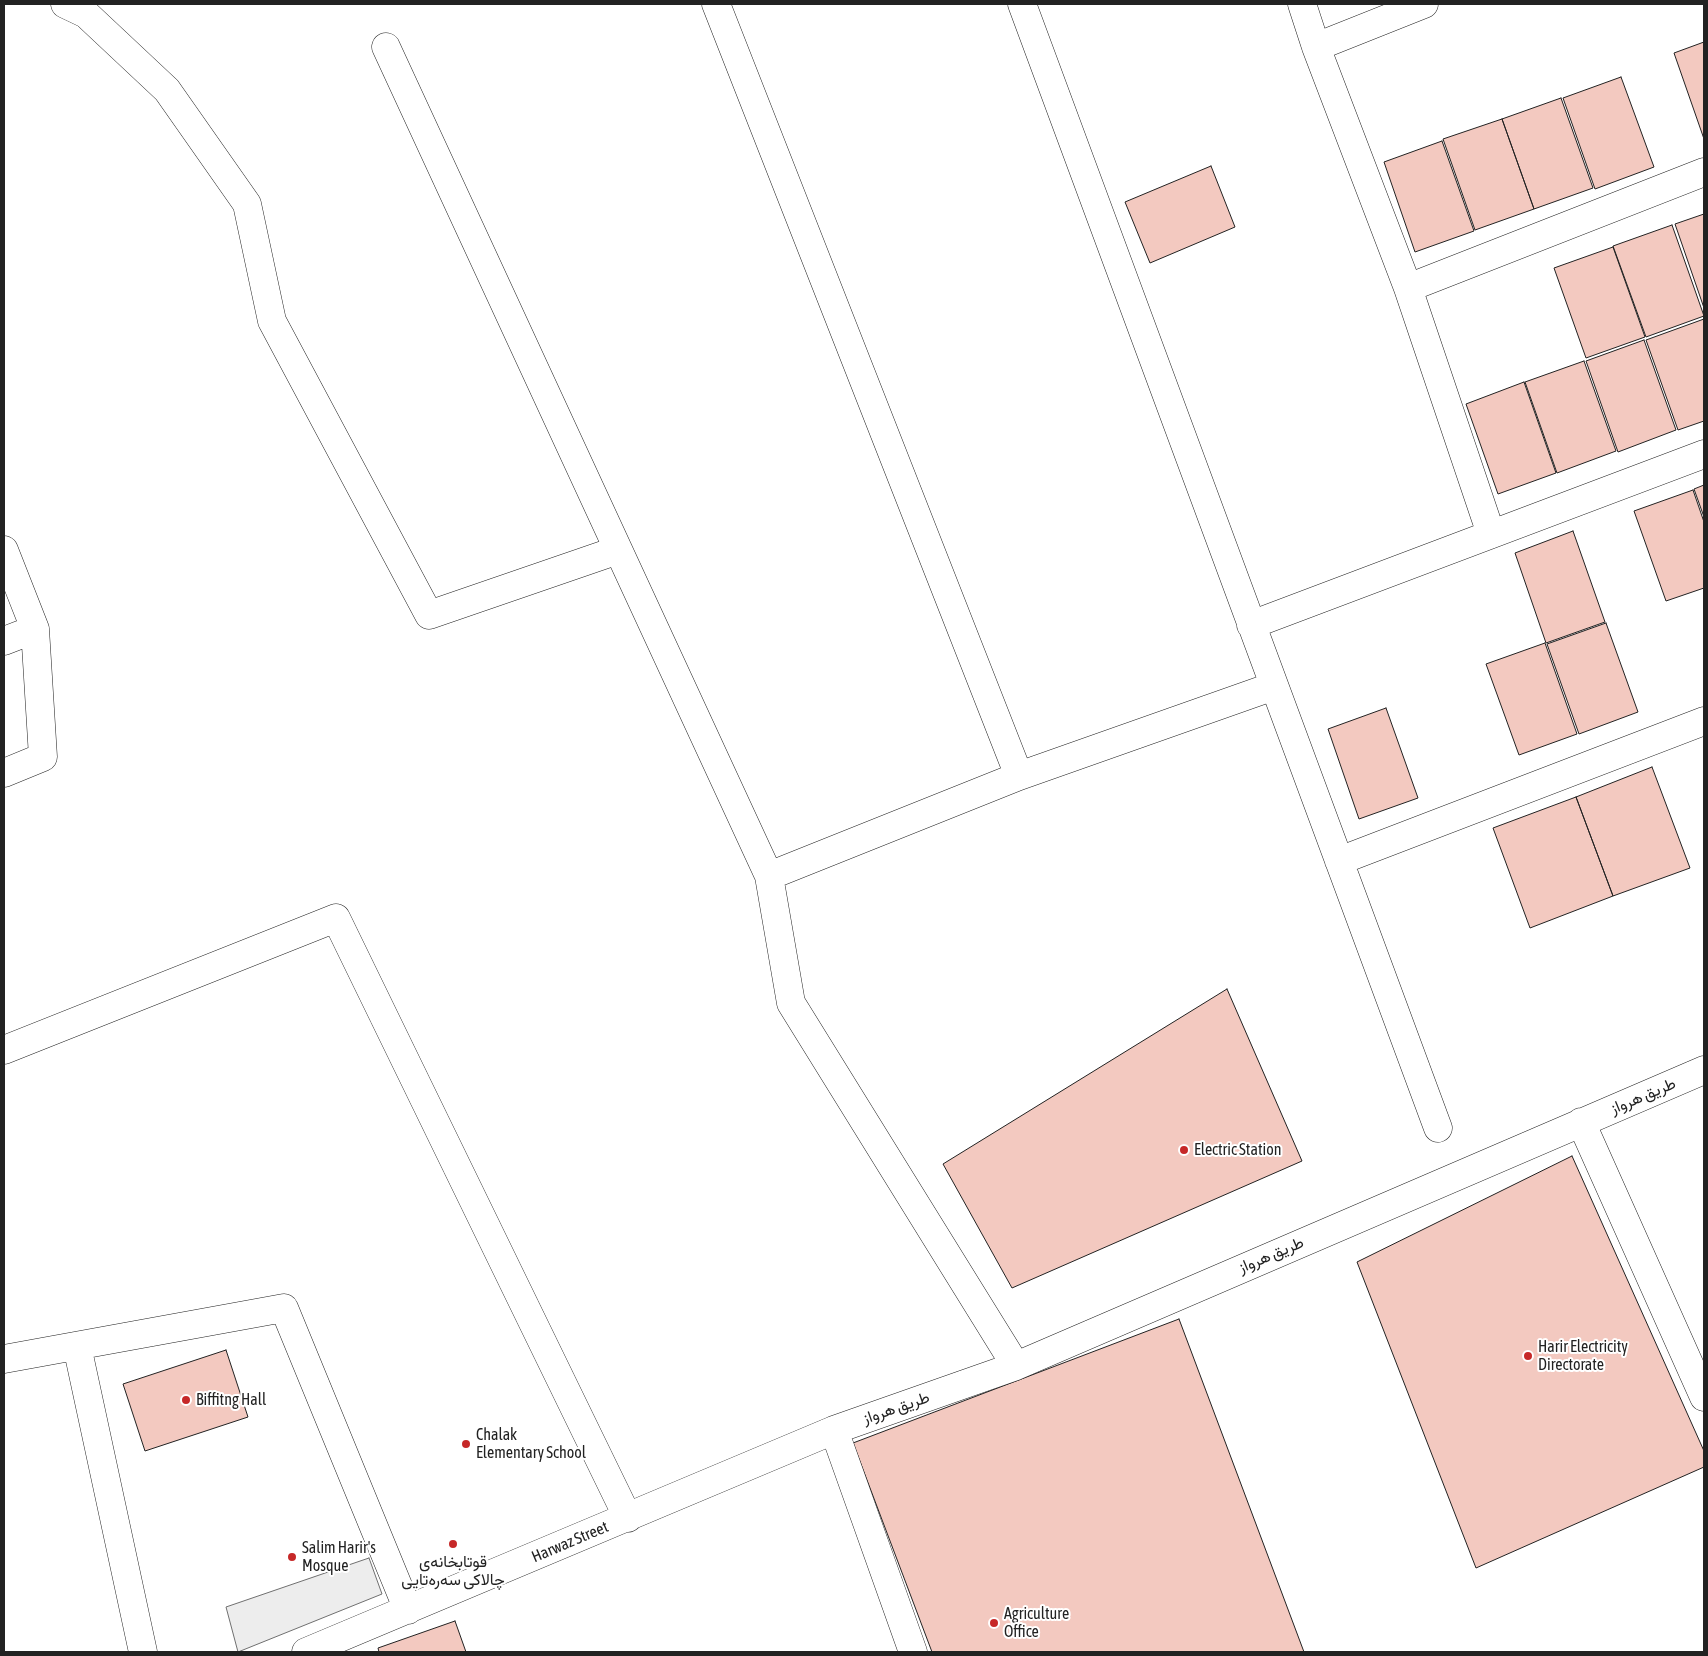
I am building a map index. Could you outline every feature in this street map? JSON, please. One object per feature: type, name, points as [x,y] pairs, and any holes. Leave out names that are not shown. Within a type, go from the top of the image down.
[{"type":"street","points":[[65,4],[86,14],[167,90],[247,204],[272,321],[429,615],[618,550]]},
{"type":"street","points":[[716,4],[1019,776]]},
{"type":"street","points":[[1022,4],[1438,1128]]},
{"type":"street","points":[[1302,4],[1316,47],[1408,288],[1491,534]]},
{"type":"street","points":[[1316,47],[1424,4]]},
{"type":"street","points":[[386,47],[769,876],[791,1003],[1016,1366]]},
{"type":"street","points":[[1408,288],[1704,172]]},
{"type":"street","points":[[1251,625],[1704,454]]},
{"type":"street","points":[[4,550],[35,629],[43,757],[4,774]]},
{"type":"street","points":[[4,641],[35,629]]},
{"type":"street","points":[[769,876],[1019,776],[1274,686]]},
{"type":"street","points":[[1339,861],[1704,721]]},
{"type":"street","points":[[4,1050],[336,918],[628,1518]]},
{"type":"street","name":"طريق هرواز","points":[[834,1430],[1016,1366],[1704,1070]]},
{"type":"street","points":[[1581,1122],[1704,1396]]},
{"type":"street","points":[[4,1359],[284,1308],[408,1610]]},
{"type":"street","points":[[77,1346],[143,1652]]},
{"type":"street","points":[[834,1430],[913,1652]]},
{"type":"street","name":"Harwaz Street","points":[[306,1652],[834,1430]]},
{"type":"shaded area","points":[[369,1558],[382,1594],[238,1652],[226,1607]]},
{"type":"building","points":[[1704,42],[1704,139],[1674,53]]},
{"type":"building","points":[[1621,77],[1654,167],[1595,189],[1563,98]]},
{"type":"building","points":[[1561,98],[1593,188],[1534,209],[1502,119]]},
{"type":"building","points":[[1502,119],[1534,209],[1475,230],[1443,139]]},
{"type":"building","points":[[1442,141],[1474,231],[1415,252],[1384,162]]},
{"type":"building","points":[[1211,166],[1235,227],[1150,263],[1125,202]]},
{"type":"building","points":[[1704,214],[1704,308],[1675,224]]},
{"type":"building","points":[[1672,225],[1704,316],[1646,337],[1613,246]]},
{"type":"building","points":[[1613,247],[1645,337],[1586,358],[1554,268]]},
{"type":"building","points":[[1704,319],[1704,421],[1678,430],[1646,340]]},
{"type":"building","points":[[1644,340],[1676,430],[1618,452],[1586,361]]},
{"type":"building","points":[[1584,361],[1616,451],[1557,473],[1525,382]]},
{"type":"building","points":[[1524,382],[1556,473],[1498,494],[1466,404]]},
{"type":"building","points":[[1704,485],[1704,517],[1694,489]]},
{"type":"building","points":[[1693,490],[1704,522],[1704,588],[1666,601],[1634,511]]},
{"type":"building","points":[[1573,531],[1605,622],[1546,643],[1515,553]]},
{"type":"building","points":[[1606,623],[1638,712],[1579,734],[1547,644]]},
{"type":"building","points":[[1545,643],[1577,734],[1519,755],[1486,664]]},
{"type":"building","points":[[1386,708],[1418,798],[1359,819],[1328,729]]},
{"type":"building","points":[[1652,767],[1690,868],[1613,896],[1576,797]]},
{"type":"building","points":[[1576,797],[1613,896],[1530,928],[1493,828]]},
{"type":"building","points":[[1227,989],[1302,1161],[1012,1288],[943,1164]]},
{"type":"building","name":"Harir Electricity Directorate","points":[[1572,1156],[1704,1451],[1704,1467],[1476,1568],[1357,1262]]},
{"type":"building","points":[[1179,1319],[1304,1652],[932,1652],[853,1443]]},
{"type":"building","name":"Biffitng Hall","points":[[226,1350],[248,1417],[145,1451],[123,1384]]},
{"type":"building","points":[[455,1621],[466,1652],[379,1652],[378,1648]]},
{"type":"place","name":"Electric Station","points":[[1184,1150]]},
{"type":"place","name":"Harir Electricity Directorate","points":[[1528,1356]]},
{"type":"place","name":"Biffitng Hall","points":[[186,1400]]},
{"type":"place","name":"Chalak Elementary School","points":[[466,1444]]},
{"type":"place","name":"قوتابخانەی چالاکی سەرەتایی","points":[[453,1544]]},
{"type":"place","name":"Salim Harir's Mosque","points":[[292,1557]]},
{"type":"place","name":"Agriculture Office","points":[[994,1623]]}]
